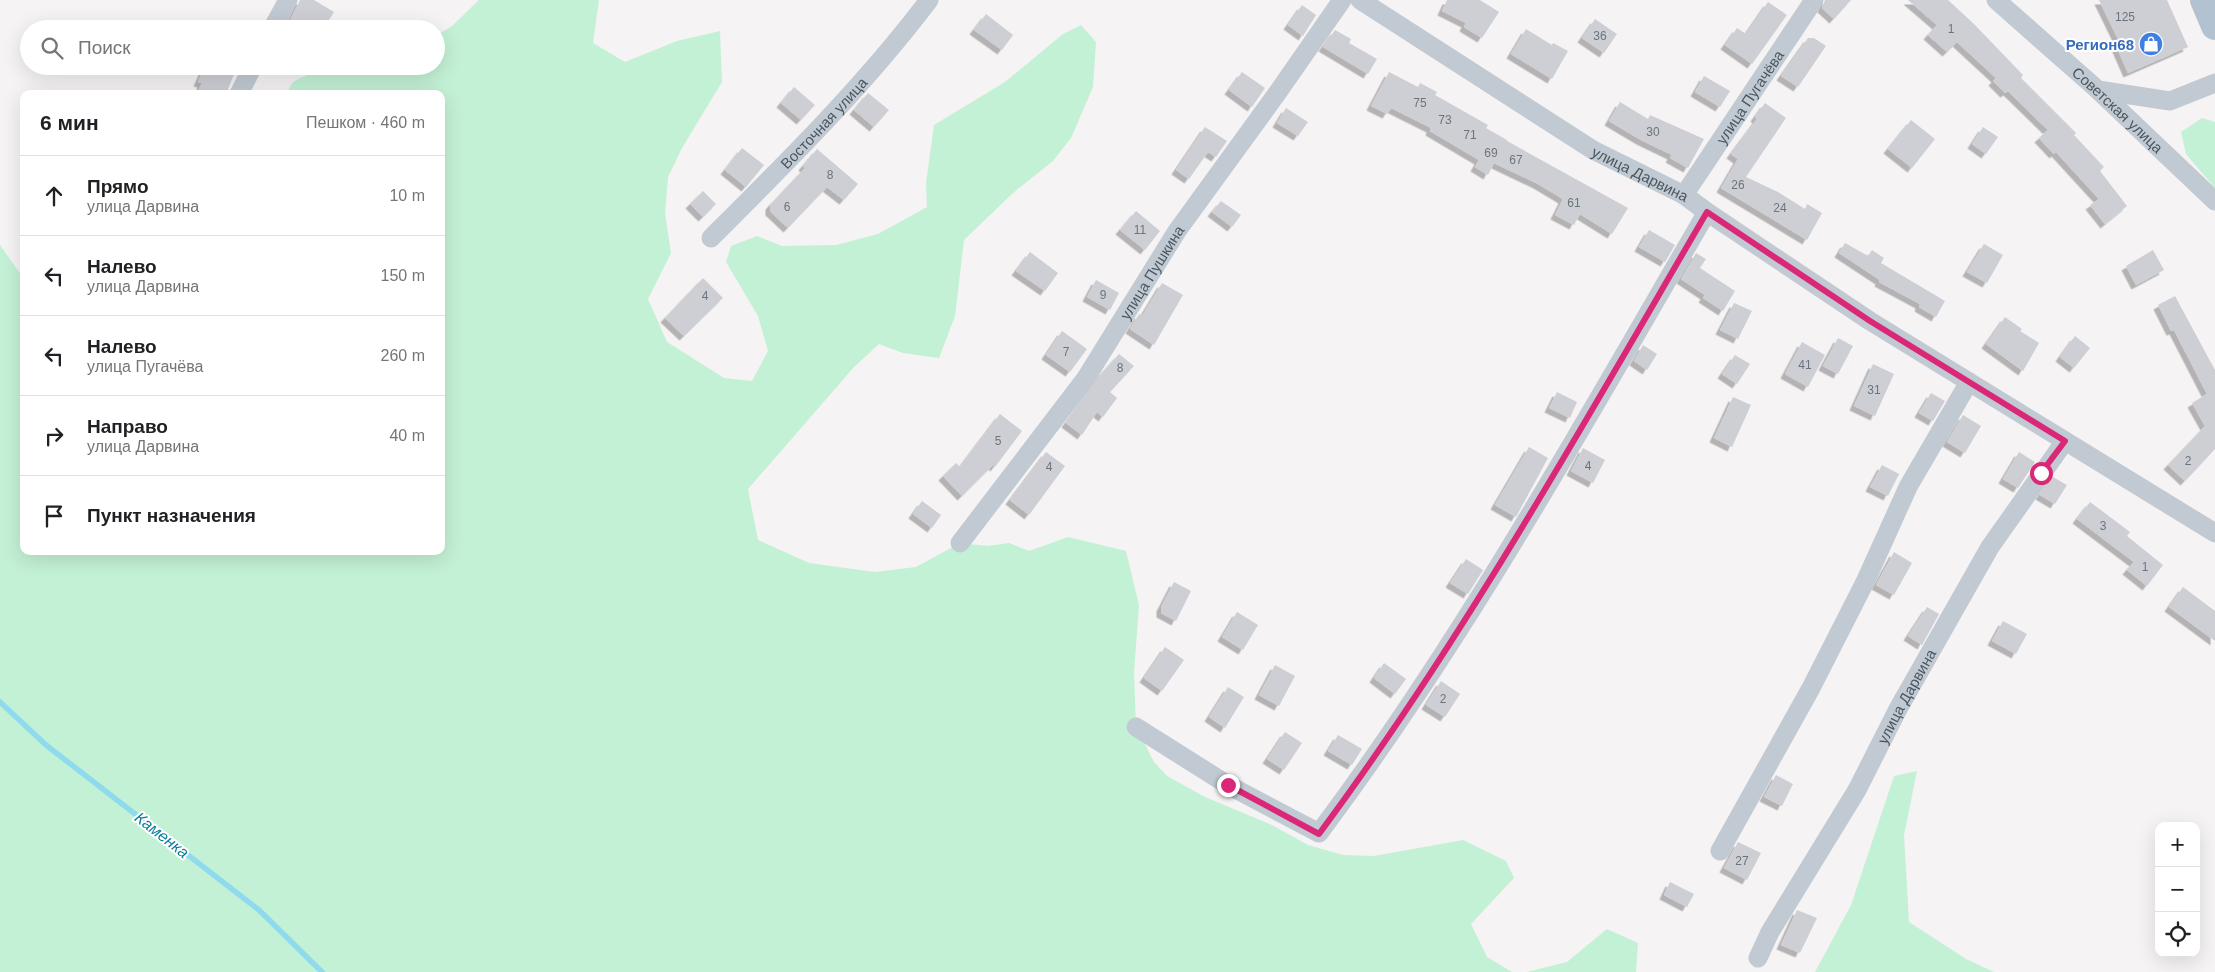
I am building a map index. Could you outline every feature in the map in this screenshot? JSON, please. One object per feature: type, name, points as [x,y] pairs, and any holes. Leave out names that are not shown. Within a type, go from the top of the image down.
[{"type":"main road","points":[[2204,0],[2215,26]]},
{"type":"street","points":[[277,20],[288,0]]},
{"type":"street","name":"Восточная улица","points":[[711,238],[794,155],[898,40],[929,0]]},
{"type":"street","name":"улица Пушкина","points":[[960,543],[1086,378],[1177,231],[1273,100],[1342,0]]},
{"type":"street","name":"улица Дарвина","points":[[1360,0],[1593,150],[1684,194],[1707,212],[1870,321],[2209,530]]},
{"type":"street","name":"улица Пугачёва","points":[[1684,194],[1814,0]]},
{"type":"street","name":"Советская улица","points":[[1996,0],[2098,90],[2215,201]]},
{"type":"street","points":[[241,90],[248,75]]},
{"type":"street","points":[[2098,90],[2170,101],[2215,83]]},
{"type":"street","points":[[1136,727],[1228,785],[1319,834],[1372,762],[1530,517],[1707,212]]},
{"type":"street","points":[[1720,851],[1811,688],[1866,580],[1908,487],[1969,382]]},
{"type":"street","name":"улица Дарвина","points":[[1758,958],[1770,932],[1857,790],[1898,709],[1990,547],[2065,441]]},
{"type":"green space","points":[[479,0],[599,0],[593,43],[625,62],[677,41],[720,31],[722,82],[682,148],[668,177],[665,213],[671,253],[648,299],[667,342],[724,378],[752,381],[768,351],[758,316],[726,262],[731,246],[757,236],[782,246],[836,245],[878,234],[927,207],[926,183],[934,125],[1005,82],[1063,34],[1081,25],[1096,42],[1093,87],[1071,138],[1053,161],[1013,193],[964,240],[955,316],[939,358],[903,353],[879,344],[854,367],[748,489],[758,540],[809,563],[875,572],[916,567],[960,543],[988,546],[1009,543],[1029,551],[1068,537],[1126,551],[1139,605],[1134,672],[1136,727],[1154,762],[1167,776],[1205,797],[1272,825],[1308,845],[1343,855],[1374,856],[1463,840],[1506,861],[1514,878],[1471,924],[1487,957],[1512,972],[0,972],[0,245],[20,273],[20,555],[445,555],[445,90],[288,90],[295,81],[306,75],[445,75],[445,30]]},
{"type":"green space","points":[[2202,118],[2215,122],[2215,188],[2186,154],[2181,132]]},
{"type":"green space","points":[[1917,771],[1904,835],[1909,922],[1966,959],[1994,972],[1815,972],[1851,905],[1894,776]]},
{"type":"green space","points":[[1607,929],[1638,943],[1636,972],[1527,972],[1567,962]]},
{"type":"building","points":[[300,0],[314,0],[334,12],[329,20],[290,20]]},
{"type":"building","points":[[1447,0],[1480,0],[1499,12],[1482,38],[1464,27],[1466,23],[1442,11]]},
{"type":"building","points":[[1825,0],[1851,0],[1834,19],[1822,8]]},
{"type":"building","points":[[1908,0],[1948,0],[1974,24],[2023,75],[2021,78],[2076,133],[2074,135],[2104,167],[2100,171],[2127,206],[2105,224],[2090,205],[2099,199],[2056,152],[2054,154],[2039,138],[2048,130],[2008,91],[2005,93],[1993,81],[1996,78],[1957,42],[1947,52],[1928,35],[1937,25]]},
{"type":"building","points":[[2099,0],[2167,0],[2188,47],[2128,73],[2114,41],[2118,39]]},
{"type":"building","points":[[1768,2],[1787,15],[1752,64],[1725,45],[1737,28],[1746,34]]},
{"type":"building","points":[[1302,5],[1316,15],[1303,36],[1288,25]]},
{"type":"building","points":[[986,14],[1013,35],[1002,50],[974,30]]},
{"type":"building","points":[[1595,19],[1617,34],[1604,53],[1582,38]]},
{"type":"building","points":[[1526,29],[1552,45],[1553,43],[1568,51],[1552,79],[1511,54]]},
{"type":"building","points":[[1335,30],[1351,39],[1349,43],[1377,59],[1368,74],[1323,47]]},
{"type":"building","points":[[1808,38],[1814,38],[1826,46],[1798,87],[1781,76]]},
{"type":"building","points":[[1242,72],[1265,88],[1252,107],[1229,90]]},
{"type":"building","points":[[1389,72],[1418,87],[1420,83],[1437,92],[1435,95],[1488,125],[1486,128],[1507,141],[1628,208],[1612,234],[1580,214],[1574,225],[1555,215],[1563,199],[1538,184],[1494,163],[1488,175],[1475,167],[1479,160],[1430,131],[1431,128],[1391,108],[1387,114],[1371,106]]},
{"type":"building","points":[[201,75],[234,75],[228,90],[199,90],[202,83],[198,82]]},
{"type":"building","points":[[1704,76],[1730,91],[1720,107],[1695,92]]},
{"type":"building","points":[[794,87],[815,105],[801,120],[781,103]]},
{"type":"building","points":[[868,93],[889,110],[874,127],[854,110]]},
{"type":"building","points":[[1620,102],[1648,119],[1650,115],[1704,139],[1688,168],[1670,158],[1672,155],[1641,140],[1609,121]]},
{"type":"building","points":[[1765,103],[1786,118],[1746,177],[1778,192],[1805,209],[1807,204],[1822,213],[1807,240],[1721,188],[1738,159],[1731,154],[1757,119],[1755,117]]},
{"type":"building","points":[[1286,108],[1308,122],[1298,136],[1277,123]]},
{"type":"building","points":[[1911,120],[1935,139],[1912,168],[1888,149]]},
{"type":"building","points":[[1205,127],[1227,141],[1216,157],[1208,152],[1189,179],[1176,170]]},
{"type":"building","points":[[1983,127],[1998,137],[1986,154],[1972,144]]},
{"type":"building","points":[[742,148],[764,165],[746,187],[725,170]]},
{"type":"building","points":[[817,149],[858,184],[844,200],[827,187],[788,228],[770,211],[770,205],[805,168],[803,166]]},
{"type":"building","points":[[703,191],[716,204],[703,217],[690,204]]},
{"type":"building","points":[[1221,201],[1241,215],[1232,227],[1212,212]]},
{"type":"building","points":[[1136,211],[1160,231],[1145,250],[1120,230]]},
{"type":"building","points":[[1649,230],[1675,245],[1665,262],[1639,247]]},
{"type":"building","points":[[1845,243],[1868,256],[1872,250],[1884,258],[1881,263],[1945,301],[1936,317],[1919,307],[1920,304],[1879,282],[1880,280],[1839,253]]},
{"type":"building","points":[[1984,244],[2003,255],[1987,283],[1967,272]]},
{"type":"building","points":[[2153,250],[2164,270],[2136,285],[2126,266]]},
{"type":"building","points":[[1030,252],[1058,273],[1045,291],[1016,271]]},
{"type":"building","points":[[1696,253],[1706,259],[1700,268],[1735,291],[1723,311],[1703,298],[1705,295],[1681,279]]},
{"type":"building","points":[[703,278],[723,298],[684,336],[665,318]]},
{"type":"building","points":[[1096,280],[1119,293],[1110,310],[1087,297]]},
{"type":"building","points":[[1162,283],[1183,295],[1154,345],[1130,329],[1139,314],[1142,316]]},
{"type":"building","points":[[2175,296],[2215,370],[2215,449],[2185,481],[2168,465],[2205,426],[2192,403],[2207,394],[2174,330],[2171,331],[2158,305]]},
{"type":"building","points":[[1734,303],[1752,311],[1738,339],[1720,330]]},
{"type":"building","points":[[2005,317],[2022,329],[2020,331],[2039,343],[2023,371],[1986,344]]},
{"type":"building","points":[[1062,331],[1087,349],[1070,372],[1046,355]]},
{"type":"building","points":[[2075,336],[2090,348],[2074,368],[2060,357]]},
{"type":"building","points":[[1838,338],[1853,346],[1838,374],[1823,366]]},
{"type":"building","points":[[1802,342],[1825,355],[1808,387],[1785,374]]},
{"type":"building","points":[[1643,345],[1657,354],[1647,370],[1634,361]]},
{"type":"building","points":[[1119,354],[1134,366],[1110,392],[1117,398],[1103,417],[1097,412],[1082,435],[1066,423],[1103,372]]},
{"type":"building","points":[[1735,355],[1750,364],[1737,384],[1722,374]]},
{"type":"building","points":[[1873,364],[1894,374],[1875,416],[1854,406]]},
{"type":"building","points":[[1557,392],[1577,402],[1570,418],[1549,408]]},
{"type":"building","points":[[1931,393],[1945,401],[1933,421],[1919,413]]},
{"type":"building","points":[[1733,397],[1751,405],[1732,447],[1714,438]]},
{"type":"building","points":[[1000,414],[1022,431],[995,467],[993,465],[962,496],[943,476],[956,463],[960,467]]},
{"type":"building","points":[[1963,415],[1981,426],[1965,453],[1947,442]]},
{"type":"building","points":[[1529,447],[1548,458],[1516,517],[1495,505]]},
{"type":"building","points":[[1583,448],[1605,460],[1593,483],[1571,471]]},
{"type":"building","points":[[1046,452],[1065,466],[1029,515],[1010,500]]},
{"type":"building","points":[[2019,452],[2035,462],[2018,488],[2003,479]]},
{"type":"building","points":[[1882,465],[1899,474],[1888,496],[1870,487]]},
{"type":"building","points":[[2053,477],[2067,485],[2055,504],[2040,495]]},
{"type":"building","points":[[922,501],[941,515],[932,528],[913,514]]},
{"type":"building","points":[[2090,502],[2130,532],[2127,536],[2163,565],[2147,586],[2127,570],[2134,562],[2077,519]]},
{"type":"building","points":[[1894,552],[1912,563],[1894,595],[1876,585]]},
{"type":"building","points":[[1466,559],[1483,570],[1468,594],[1450,583]]},
{"type":"building","points":[[1174,582],[1191,591],[1176,621],[1161,613],[1161,607]]},
{"type":"building","points":[[2183,587],[2215,611],[2215,641],[2169,607]]},
{"type":"building","points":[[1927,607],[1939,614],[1922,645],[1908,636]]},
{"type":"building","points":[[1237,612],[1258,625],[1243,650],[1222,637]]},
{"type":"building","points":[[2003,621],[2027,634],[2016,654],[1992,641]]},
{"type":"building","points":[[1165,647],[1184,660],[1162,691],[1144,678]]},
{"type":"building","points":[[1384,663],[1406,679],[1395,694],[1374,678]]},
{"type":"building","points":[[1275,665],[1295,676],[1279,706],[1259,695]]},
{"type":"building","points":[[1441,681],[1460,694],[1445,717],[1426,705]]},
{"type":"building","points":[[1228,687],[1244,697],[1225,728],[1209,717]]},
{"type":"building","points":[[1285,732],[1302,743],[1284,770],[1267,759]]},
{"type":"building","points":[[1338,735],[1362,749],[1352,765],[1328,751]]},
{"type":"building","points":[[1776,775],[1793,784],[1782,806],[1764,797]]},
{"type":"building","points":[[1738,842],[1761,853],[1747,880],[1724,868]]},
{"type":"building","points":[[1670,882],[1694,894],[1687,907],[1664,895]]},
{"type":"building","points":[[1797,910],[1817,918],[1800,953],[1781,945]]},
{"type":"waterway","name":"Каменка","points":[[0,702],[46,745],[259,910],[322,972]]},
{"type":"place","name":"Регион68","points":[[2151,44]]},
{"type":"route","points":[[1228,785],[1319,834],[1372,762],[1530,517],[1707,212],[1870,321],[2065,441],[2041,473]]}]
